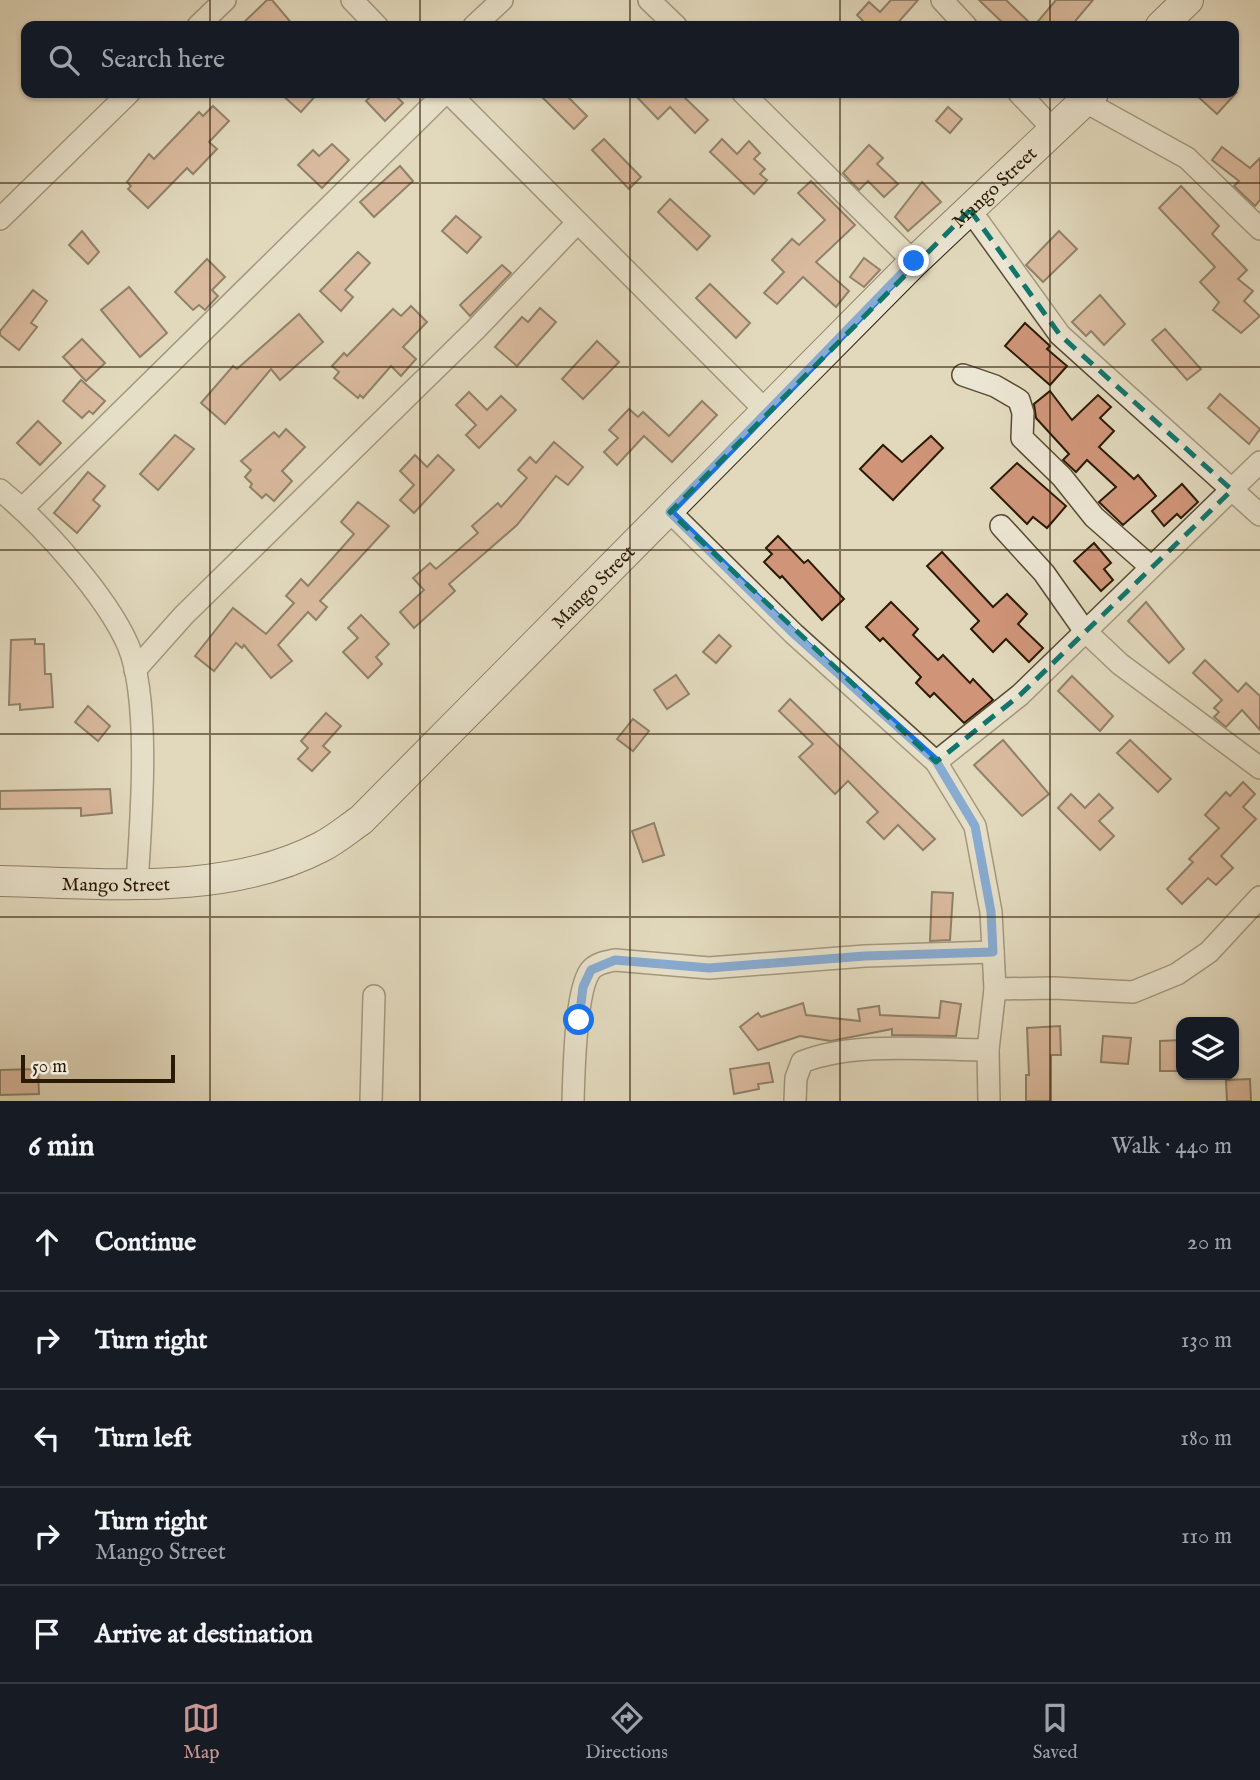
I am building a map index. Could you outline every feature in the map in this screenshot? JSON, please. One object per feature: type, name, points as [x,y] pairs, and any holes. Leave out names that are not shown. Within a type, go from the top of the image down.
[{"type":"main road","points":[[1166,21],[1188,0]]},
{"type":"main road","name":"Mango Street","points":[[0,881],[137,883],[220,879],[276,865],[322,847],[352,827],[430,755],[914,261],[1087,98]]},
{"type":"street","points":[[203,21],[225,0]]},
{"type":"street","points":[[352,0],[372,21]]},
{"type":"street","points":[[479,21],[502,0]]},
{"type":"street","points":[[649,0],[671,21]]},
{"type":"street","points":[[942,0],[961,21]]},
{"type":"street","points":[[0,219],[124,98]]},
{"type":"street","points":[[23,508],[442,98]]},
{"type":"street","points":[[452,98],[767,412]]},
{"type":"street","points":[[748,98],[914,261]]},
{"type":"street","points":[[1024,98],[1054,130]]},
{"type":"street","points":[[1090,98],[1187,158],[1260,229]]},
{"type":"street","points":[[970,210],[1060,335],[1260,515]]},
{"type":"street","points":[[135,670],[184,615],[476,329],[576,224]]},
{"type":"street","points":[[963,375],[995,386],[1019,400],[1023,413],[1022,438],[1062,477],[1094,517],[1151,566]]},
{"type":"street","points":[[936,761],[1020,695],[1084,629],[1260,462]]},
{"type":"street","points":[[0,489],[23,508],[90,586],[128,645],[135,670],[141,732],[137,883]]},
{"type":"street","points":[[670,512],[794,634],[936,761],[975,826],[991,912],[995,989],[988,1050],[989,1101]]},
{"type":"street","points":[[1001,526],[1044,573],[1084,629],[1120,664],[1260,768]]},
{"type":"street","points":[[995,989],[1054,988],[1133,992],[1177,974],[1209,952],[1260,897]]},
{"type":"street","points":[[573,1101],[583,987],[591,970],[600,963],[615,960],[709,968],[865,956],[993,952]]},
{"type":"street","points":[[372,1101],[374,996]]},
{"type":"street","points":[[795,1101],[796,1078],[802,1062],[816,1056],[858,1050],[988,1050]]},
{"type":"highlighted area","points":[[970,210],[1060,335],[1232,490],[1020,695],[936,762],[670,512]]},
{"type":"building","points":[[267,0],[272,0],[290,21],[245,21]]},
{"type":"building","points":[[891,0],[918,0],[899,21],[863,21],[857,15],[869,2],[880,12]]},
{"type":"building","points":[[979,0],[1006,0],[1028,21],[1001,21]]},
{"type":"building","points":[[1056,0],[1093,0],[1075,21],[1038,21]]},
{"type":"building","points":[[286,98],[314,98],[301,112]]},
{"type":"building","points":[[369,98],[398,98],[403,103],[385,121],[366,101]]},
{"type":"building","points":[[543,98],[569,98],[587,116],[574,129]]},
{"type":"building","points":[[638,98],[685,98],[708,120],[695,133],[670,107],[658,119]]},
{"type":"building","points":[[1199,98],[1231,98],[1217,114]]},
{"type":"building","points":[[213,106],[229,121],[209,142],[217,149],[193,174],[187,168],[148,208],[128,189],[131,186],[127,182],[149,154],[154,159],[199,112],[203,116]]},
{"type":"building","points":[[948,107],[962,119],[950,133],[936,121]]},
{"type":"building","points":[[604,139],[641,177],[629,189],[592,150]]},
{"type":"building","points":[[722,139],[737,154],[749,141],[760,153],[754,159],[765,169],[760,174],[767,180],[754,194],[710,152]]},
{"type":"building","points":[[332,144],[349,160],[322,188],[298,165],[313,150],[319,156]]},
{"type":"building","points":[[869,145],[883,158],[877,164],[898,184],[884,197],[868,181],[859,190],[843,173]]},
{"type":"building","points":[[1222,147],[1250,168],[1260,158],[1260,200],[1255,206],[1234,186],[1239,181],[1212,160]]},
{"type":"building","points":[[400,166],[413,181],[374,217],[360,202]]},
{"type":"building","points":[[811,181],[855,225],[816,262],[849,291],[836,307],[803,277],[777,304],[764,293],[784,272],[772,260],[792,239],[799,245],[825,220],[798,193]]},
{"type":"building","points":[[922,182],[941,202],[908,231],[895,217]]},
{"type":"building","points":[[1181,186],[1219,226],[1212,234],[1247,270],[1238,279],[1253,291],[1244,301],[1260,316],[1241,333],[1213,310],[1219,302],[1200,282],[1215,267],[1159,208]]},
{"type":"building","points":[[670,199],[710,236],[697,250],[658,212]]},
{"type":"building","points":[[456,216],[481,237],[467,253],[442,231]]},
{"type":"building","points":[[82,231],[99,252],[88,264],[69,245]]},
{"type":"building","points":[[1059,231],[1077,249],[1043,282],[1026,265]]},
{"type":"building","points":[[358,252],[370,263],[345,290],[353,297],[341,311],[320,291]]},
{"type":"building","points":[[864,258],[880,270],[864,287],[850,277]]},
{"type":"building","points":[[207,259],[225,277],[212,290],[218,296],[205,310],[199,305],[193,310],[175,292]]},
{"type":"building","points":[[502,265],[511,273],[470,316],[460,305]]},
{"type":"building","points":[[710,284],[750,323],[736,338],[696,298]]},
{"type":"building","points":[[129,287],[167,333],[140,357],[101,310]]},
{"type":"building","points":[[33,290],[47,301],[31,323],[37,327],[19,350],[0,335],[0,331]]},
{"type":"building","points":[[1100,295],[1125,324],[1104,345],[1091,331],[1086,336],[1072,322]]},
{"type":"building","points":[[411,306],[427,322],[403,347],[416,359],[401,376],[391,366],[363,398],[360,395],[358,398],[334,378],[339,372],[332,366],[344,353],[347,356],[393,309],[401,316]]},
{"type":"building","points":[[540,308],[556,322],[517,366],[495,347],[522,317],[528,322]]},
{"type":"building","points":[[299,314],[323,342],[280,380],[271,369],[225,424],[201,403],[233,366],[237,369]]},
{"type":"building","points":[[1025,323],[1050,346],[1047,349],[1067,366],[1050,385],[1005,346]]},
{"type":"building","points":[[1165,329],[1201,369],[1187,380],[1152,340]]},
{"type":"building","points":[[82,339],[105,363],[86,381],[63,357]]},
{"type":"building","points":[[597,341],[619,362],[583,399],[562,379]]},
{"type":"building","points":[[81,380],[105,401],[93,414],[89,411],[82,418],[63,401]]},
{"type":"building","points":[[1050,391],[1072,420],[1098,395],[1111,407],[1100,418],[1114,431],[1099,447],[1134,479],[1138,475],[1156,496],[1123,525],[1099,502],[1116,487],[1087,460],[1076,472],[1063,460],[1069,454],[1036,418],[1034,404]]},
{"type":"building","points":[[469,392],[487,410],[501,396],[516,410],[479,448],[466,435],[476,425],[456,405]]},
{"type":"building","points":[[1220,394],[1260,429],[1249,444],[1208,408]]},
{"type":"building","points":[[702,401],[717,415],[672,462],[644,436],[617,465],[604,452],[618,438],[609,430],[629,409],[638,417],[643,412],[669,436]]},
{"type":"building","points":[[38,421],[61,443],[40,465],[17,443]]},
{"type":"building","points":[[286,429],[305,447],[282,471],[292,481],[274,501],[266,494],[262,498],[250,487],[252,484],[245,477],[251,470],[241,461],[274,432],[279,437]]},
{"type":"building","points":[[175,435],[194,449],[158,490],[140,474]]},
{"type":"building","points":[[931,436],[943,448],[893,500],[860,469],[883,445],[902,462]]},
{"type":"building","points":[[554,442],[583,467],[568,485],[556,476],[517,525],[449,584],[455,591],[414,628],[400,612],[424,590],[413,578],[430,563],[436,569],[478,533],[472,526],[498,503],[501,507],[527,478],[518,470],[530,457],[536,463]]},
{"type":"building","points":[[415,455],[427,467],[438,455],[454,470],[414,513],[400,500],[414,485],[400,471]]},
{"type":"building","points":[[1017,463],[1066,506],[1047,528],[1033,517],[1027,524],[991,488]]},
{"type":"building","points":[[88,472],[105,486],[93,500],[100,506],[77,533],[54,513]]},
{"type":"building","points":[[1182,484],[1198,502],[1181,518],[1177,514],[1164,526],[1152,511]]},
{"type":"building","points":[[358,502],[389,526],[320,601],[327,607],[316,620],[308,612],[278,645],[292,661],[271,678],[244,645],[242,648],[236,643],[214,671],[195,656],[233,608],[266,634],[294,603],[286,596],[301,579],[308,586],[354,534],[341,522]]},
{"type":"building","points":[[778,536],[804,563],[808,560],[844,599],[822,620],[782,576],[780,578],[764,562],[772,554],[766,548]]},
{"type":"building","points":[[1094,543],[1111,563],[1104,569],[1113,580],[1101,591],[1074,561]]},
{"type":"building","points":[[942,552],[993,607],[1007,594],[1027,614],[1018,624],[1043,648],[1029,662],[1006,639],[993,652],[971,629],[979,621],[927,566]]},
{"type":"building","points":[[891,602],[918,629],[913,635],[938,660],[943,655],[970,683],[973,679],[993,700],[964,723],[934,693],[930,697],[916,683],[921,677],[883,638],[880,641],[866,627]]},
{"type":"building","points":[[1146,602],[1184,649],[1169,663],[1128,621]]},
{"type":"building","points":[[361,615],[389,644],[376,657],[382,664],[368,678],[343,652],[358,638],[348,628]]},
{"type":"building","points":[[719,635],[731,646],[716,663],[703,652]]},
{"type":"building","points":[[35,639],[35,644],[44,644],[45,674],[51,674],[53,707],[20,710],[20,704],[9,705],[11,640]]},
{"type":"building","points":[[1205,660],[1238,692],[1246,683],[1260,696],[1260,730],[1242,710],[1226,727],[1214,717],[1219,712],[1214,708],[1222,700],[1193,673]]},
{"type":"building","points":[[676,675],[689,694],[667,709],[654,690]]},
{"type":"building","points":[[1072,676],[1113,716],[1100,731],[1058,691]]},
{"type":"building","points":[[790,699],[935,839],[923,850],[898,825],[884,839],[867,822],[878,812],[848,781],[835,794],[799,757],[813,744],[779,711]]},
{"type":"building","points":[[88,706],[110,726],[98,741],[75,722]]},
{"type":"building","points":[[326,713],[341,726],[323,746],[330,752],[312,771],[298,759],[308,748],[301,741]]},
{"type":"building","points":[[633,719],[649,731],[633,751],[617,739]]},
{"type":"building","points":[[1003,740],[1049,794],[1022,816],[974,765]]},
{"type":"building","points":[[1130,740],[1171,779],[1158,792],[1117,753]]},
{"type":"building","points":[[1243,782],[1255,794],[1243,807],[1256,819],[1221,856],[1233,868],[1216,885],[1208,878],[1182,904],[1167,889],[1193,862],[1189,859],[1219,828],[1205,815],[1226,792],[1230,796]]},
{"type":"building","points":[[110,789],[112,813],[81,816],[81,808],[0,809],[0,791]]},
{"type":"building","points":[[1071,794],[1085,808],[1099,794],[1113,808],[1099,821],[1114,836],[1100,850],[1058,808]]},
{"type":"building","points":[[654,823],[664,855],[643,862],[632,831]]},
{"type":"building","points":[[932,892],[953,893],[950,940],[930,941]]},
{"type":"building","points":[[941,1001],[961,1004],[956,1036],[892,1035],[892,1029],[831,1041],[800,1036],[758,1050],[740,1027],[758,1013],[761,1017],[803,1003],[806,1015],[860,1021],[858,1009],[879,1006],[880,1015],[939,1018]]},
{"type":"building","points":[[1060,1026],[1061,1055],[1051,1055],[1051,1101],[1026,1101],[1026,1075],[1029,1075],[1027,1028]]},
{"type":"building","points":[[1103,1036],[1131,1038],[1128,1064],[1101,1062]]},
{"type":"building","points":[[1176,1040],[1176,1071],[1160,1071],[1160,1041]]},
{"type":"building","points":[[769,1063],[773,1082],[758,1084],[759,1089],[734,1094],[730,1069]]},
{"type":"building","points":[[38,1069],[39,1094],[0,1095],[0,1070]]},
{"type":"building","points":[[1250,1079],[1251,1101],[1227,1101],[1226,1080]]},
{"type":"route","points":[[579,1020],[583,987],[591,970],[600,963],[615,960],[709,968],[865,956],[993,952],[991,912],[975,826],[936,761],[794,634],[670,512],[914,261]]}]
